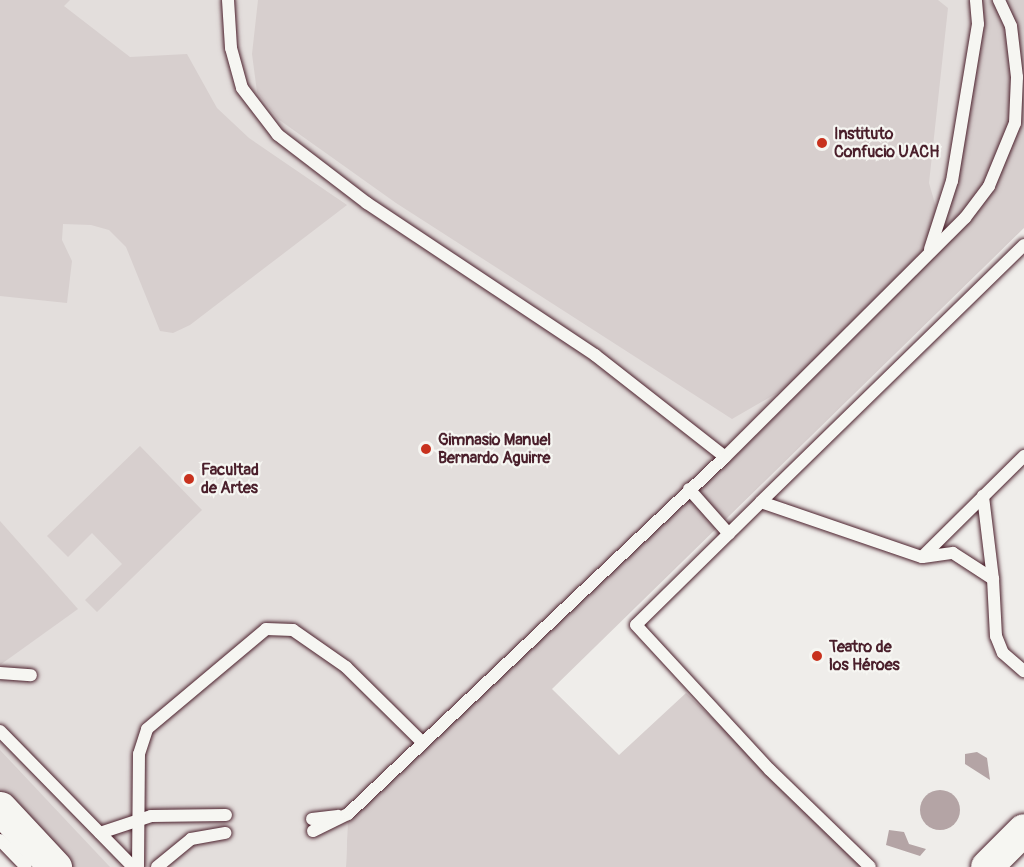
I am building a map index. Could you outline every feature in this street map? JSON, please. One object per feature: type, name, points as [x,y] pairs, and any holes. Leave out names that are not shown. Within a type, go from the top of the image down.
[{"type":"main road","points":[[0,808],[55,867]]},
{"type":"main road","points":[[987,867],[1024,830]]},
{"type":"lane","points":[[228,0],[236,70],[256,113],[367,203],[594,355],[725,457]]},
{"type":"lane","points":[[929,253],[952,181],[978,24],[976,0]]},
{"type":"lane","points":[[313,825],[348,814],[421,741],[688,489],[725,457],[929,253],[989,186],[1015,123],[1014,46],[999,0]]},
{"type":"lane","points":[[870,867],[770,770],[676,665],[636,625],[1024,245]]},
{"type":"lane","points":[[922,557],[1024,456]]},
{"type":"lane","points":[[688,489],[729,534]]},
{"type":"lane","points":[[983,496],[993,579],[996,636],[1002,652],[1024,671]]},
{"type":"lane","points":[[761,502],[922,557],[954,553],[993,579]]},
{"type":"lane","points":[[138,867],[138,818],[143,736],[185,693],[259,633],[275,627],[301,635],[364,681],[421,741]]},
{"type":"lane","points":[[0,673],[31,675]]},
{"type":"lane","points":[[0,731],[133,867]]},
{"type":"lane","points":[[100,833],[138,818],[226,815]]},
{"type":"lane","points":[[157,867],[191,839],[225,833]]},
{"type":"lane","points":[[0,840],[27,867]]},
{"type":"shaded area","points":[[0,0],[976,0],[940,222],[929,253],[348,813],[346,867],[55,867],[0,808]]},
{"type":"shaded area","points":[[0,0],[70,0],[64,6],[130,57],[187,54],[217,108],[249,138],[347,205],[190,325],[173,333],[160,331],[126,247],[109,230],[91,225],[63,224],[62,240],[72,261],[67,303],[0,296]]},
{"type":"shaded area","points":[[258,0],[938,0],[948,8],[929,183],[940,221],[976,0],[1024,0],[1024,228],[552,689],[619,755],[686,693],[869,867],[346,867],[348,814],[803,378],[732,419],[396,203],[278,119],[257,92],[252,54]]},
{"type":"shaded area","points":[[140,446],[202,510],[97,612],[85,600],[122,564],[92,533],[68,557],[47,536]]},
{"type":"shaded area","points":[[0,521],[78,609],[0,665]]},
{"type":"shaded area","points":[[0,750],[110,867],[69,867],[0,794]]},
{"type":"shaded area","points":[[977,752],[987,758],[990,780],[965,764],[965,754]]},
{"type":"shaded area","points":[[940,790],[954,796],[960,810],[954,824],[940,830],[926,824],[920,810],[926,796]]},
{"type":"shaded area","points":[[889,830],[904,832],[909,844],[926,849],[920,856],[886,845]]},
{"type":"place","name":"Instituto Confucio UACH","points":[[822,143]]},
{"type":"place","name":"Gimnasio Manuel Bernardo Aguirre","points":[[426,449]]},
{"type":"place","name":"Facultad de Artes","points":[[189,479]]},
{"type":"place","name":"Teatro de los Héroes","points":[[817,656]]}]
